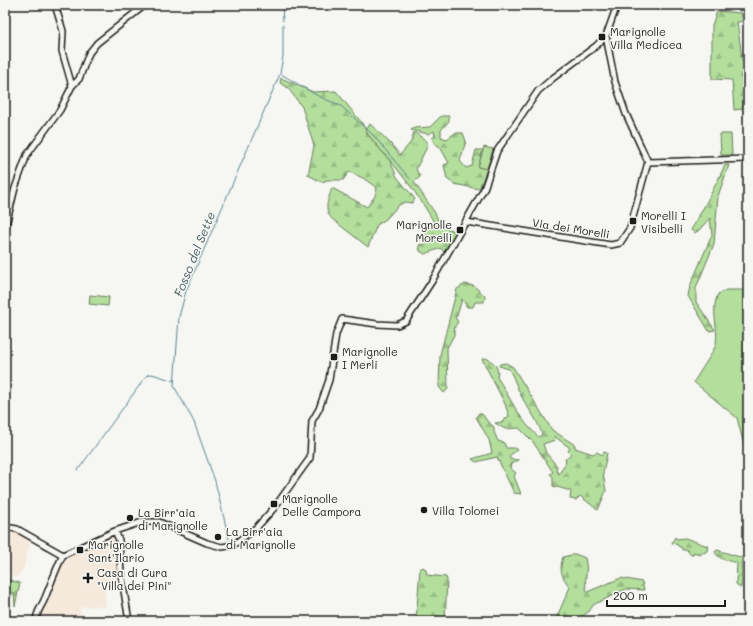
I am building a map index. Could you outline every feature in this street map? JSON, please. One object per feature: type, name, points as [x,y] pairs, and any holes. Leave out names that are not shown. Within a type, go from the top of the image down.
[{"type":"street","points":[[55,5],[64,31],[62,52],[72,86]]},
{"type":"street","points":[[5,229],[15,188],[27,155],[57,115],[72,86],[79,79],[93,47],[145,5]]},
{"type":"street","points":[[36,621],[37,613],[45,599],[53,574],[63,555],[115,531],[142,522],[159,522],[206,543],[226,547],[233,545],[257,527],[274,508],[310,458],[312,421],[319,409],[329,380],[335,340],[342,319],[397,325],[406,321],[466,222],[484,189],[497,151],[538,91],[592,50],[606,36],[616,5]]},
{"type":"street","points":[[606,36],[615,82],[626,114],[648,162],[748,159]]},
{"type":"street","name":"Via dei Morelli","points":[[466,222],[590,242],[617,244],[630,228],[648,162]]},
{"type":"street","points":[[5,527],[17,529],[63,555]]},
{"type":"street","points":[[115,531],[119,540],[121,573],[130,621]]},
{"type":"shaded area","points":[[5,528],[24,534],[31,540],[23,569],[17,577],[5,575]]},
{"type":"shaded area","name":"Casa di Cura \"Villa dei Pini\"","points":[[114,535],[117,540],[122,581],[104,583],[106,606],[80,607],[82,621],[40,621],[39,613],[48,599],[50,599],[50,589],[55,575],[66,556]]},
{"type":"green space","points":[[742,5],[748,5],[748,21],[737,22],[743,65],[748,64],[748,96],[742,109],[734,110],[732,80],[712,79],[712,25],[717,11],[741,13]]},
{"type":"green space","points":[[281,78],[313,92],[336,91],[362,123],[368,135],[390,161],[397,177],[415,199],[412,203],[405,202],[399,205],[386,219],[377,225],[368,247],[332,219],[328,212],[327,204],[332,188],[367,207],[375,196],[377,188],[363,178],[349,172],[343,180],[327,180],[322,182],[308,175],[314,146],[302,107],[288,88],[280,83]]},
{"type":"green space","points":[[441,116],[449,116],[449,121],[441,130],[441,137],[447,139],[455,133],[463,133],[466,141],[460,161],[466,168],[472,166],[476,150],[483,150],[478,167],[487,169],[479,189],[454,184],[447,179],[444,165],[449,163],[440,147],[434,143],[432,138],[435,136],[434,131],[428,134],[411,130],[414,128],[430,127]]},
{"type":"green space","points":[[370,124],[400,155],[411,142],[414,132],[427,141],[427,147],[416,169],[420,177],[414,182],[435,213],[441,226],[437,228],[414,191],[397,168],[368,135],[366,131]]},
{"type":"green space","points":[[720,134],[731,134],[732,155],[721,155]]},
{"type":"green space","points":[[484,147],[493,149],[487,169],[478,167]]},
{"type":"green space","points":[[725,165],[729,165],[718,196],[714,244],[696,288],[696,302],[715,330],[709,331],[688,296],[690,286],[712,235],[710,218],[698,231],[694,233],[691,230]]},
{"type":"green space","points":[[430,225],[437,228],[441,226],[456,232],[445,254],[441,248],[425,254],[420,251],[419,245],[427,243],[420,239]]},
{"type":"green space","points":[[465,284],[474,286],[485,296],[484,302],[475,302],[473,307],[467,307],[462,299],[457,316],[455,317],[458,322],[455,326],[454,335],[447,348],[448,389],[444,393],[439,387],[440,355],[457,289]]},
{"type":"green space","points":[[726,290],[748,290],[748,461],[737,418],[694,382],[716,344],[716,300],[718,294]]},
{"type":"green space","points":[[90,295],[109,297],[108,306],[89,304]]},
{"type":"green space","points":[[486,358],[492,361],[496,366],[498,371],[497,377],[516,409],[526,424],[539,437],[542,434],[509,369],[499,366],[500,364],[506,363],[513,367],[552,430],[575,445],[575,448],[593,454],[597,452],[602,455],[604,452],[607,453],[603,473],[606,491],[598,510],[580,496],[576,500],[570,499],[571,491],[553,486],[553,477],[550,474],[553,472],[533,442],[519,428],[505,429],[495,423],[502,422],[509,416],[505,404],[482,359]],"holes":[[[554,436],[570,448],[568,451],[571,454],[565,459],[566,462],[559,474],[556,470],[557,466],[546,453],[543,444],[555,440]]]},
{"type":"green space","points":[[479,413],[483,415],[494,427],[494,432],[498,441],[504,443],[506,448],[515,448],[517,450],[509,456],[510,459],[519,460],[511,464],[510,468],[516,473],[514,476],[521,494],[514,493],[497,457],[476,462],[472,459],[492,453],[489,440],[476,417]]},
{"type":"green space","points":[[675,537],[677,539],[685,538],[708,546],[707,551],[704,553],[701,552],[701,555],[694,552],[693,555],[691,555],[686,549],[682,550],[682,548],[678,545],[672,543]]},
{"type":"green space","points":[[717,550],[743,558],[741,564],[743,575],[741,588],[736,584],[737,563],[724,560],[719,557],[715,552]]},
{"type":"green space","points":[[575,554],[585,558],[587,592],[621,578],[642,582],[644,590],[626,589],[593,605],[590,610],[582,616],[572,620],[555,621],[570,587],[565,580],[561,569],[563,557]]},
{"type":"green space","points":[[423,567],[426,570],[427,575],[446,577],[445,621],[416,621],[420,569]]},
{"type":"green space","points":[[5,579],[20,583],[15,606],[14,592],[9,598],[5,598]]},
{"type":"waterway","name":"Fosso del Sette","points":[[282,5],[283,21]]},
{"type":"waterway","name":"Fosso del Sette","points":[[229,539],[215,481],[194,422],[174,386],[179,317],[186,291],[280,74],[283,56],[283,25]]},
{"type":"waterway","points":[[281,74],[318,96],[341,106],[373,135],[410,179]]},
{"type":"waterway","points":[[740,78],[748,75]]},
{"type":"waterway","points":[[78,470],[147,375],[152,374],[174,381]]},
{"type":"place","name":"Marignolle Villa Medicea","points":[[602,37]]},
{"type":"place","name":"Morelli I Visibelli","points":[[633,221]]},
{"type":"place","name":"Marignolle Morelli","points":[[460,230]]},
{"type":"place","name":"Marignolle I Merli","points":[[334,357]]},
{"type":"place","name":"Marignolle Delle Campora","points":[[274,504]]},
{"type":"place","name":"Villa Tolomei","points":[[424,510]]},
{"type":"place","name":"La Birr’aia di Marignolle","points":[[130,518]]},
{"type":"place","name":"La Birr'aia di Marignolle","points":[[218,537]]},
{"type":"place","name":"Marignolle Sant'Ilario","points":[[80,550]]},
{"type":"place","name":"Casa di Cura \"Villa dei Pini\"","points":[[88,578]]}]
